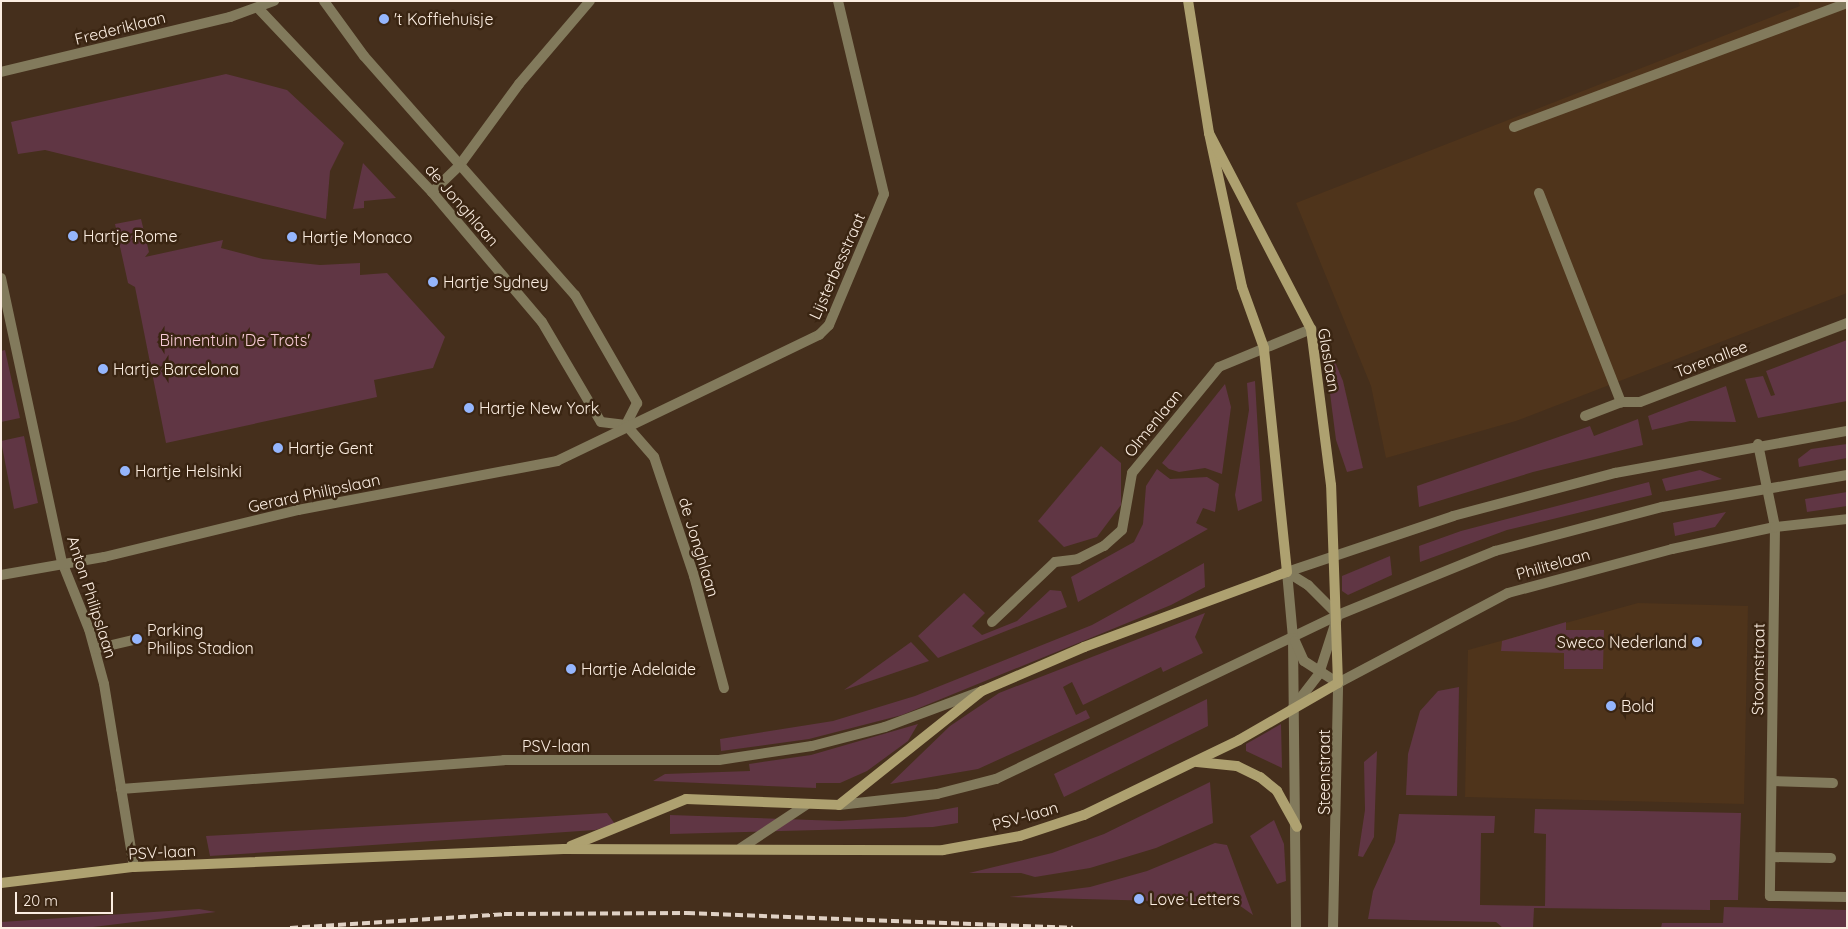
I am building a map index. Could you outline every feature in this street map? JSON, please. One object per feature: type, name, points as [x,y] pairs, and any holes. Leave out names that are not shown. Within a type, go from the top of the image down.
[{"type":"main road","name":"Glaslaan","points":[[1188,1],[1208,133],[1242,287],[1264,348],[1287,572]]},
{"type":"main road","name":"Glaslaan","points":[[1208,133],[1310,329],[1331,485],[1338,616]]},
{"type":"main road","name":"PSV-laan","points":[[564,849],[686,798],[806,805],[839,805],[982,691],[1084,647],[1287,572]]},
{"type":"main road","name":"Steenstraat","points":[[1338,616],[1338,683]]},
{"type":"main road","name":"Philitelaan","points":[[1292,710],[1338,683]]},
{"type":"main road","name":"PSV-laan","points":[[1,883],[134,868],[564,849],[943,850],[1020,836],[1084,814],[1196,762],[1292,710]]},
{"type":"main road","points":[[1196,762],[1237,766],[1260,777],[1277,791],[1296,828]]},
{"type":"street","name":"Frederiklaan","points":[[1,72],[258,8],[274,1]]},
{"type":"street","name":"de Jonghlaan","points":[[324,1],[364,56],[459,166],[575,295],[637,404],[626,425]]},
{"type":"street","points":[[432,192],[459,166],[518,84],[590,1]]},
{"type":"street","name":"Lijsterbesstraat","points":[[626,425],[811,340],[829,325],[884,194],[838,1]]},
{"type":"street","points":[[1514,127],[1847,3]]},
{"type":"street","name":"de Jonghlaan","points":[[258,8],[432,192],[542,322],[601,422],[626,425],[654,457],[694,576],[724,688]]},
{"type":"street","points":[[1539,193],[1621,402]]},
{"type":"street","name":"Anton Philipslaan","points":[[1,278],[62,562],[95,649],[134,868]]},
{"type":"street","name":"Torenallee","points":[[1585,416],[1621,402],[1640,402],[1847,323]]},
{"type":"street","name":"Olmenlaan","points":[[992,622],[1055,562],[1078,559],[1104,546],[1122,530],[1132,474],[1219,367],[1310,329]]},
{"type":"street","name":"Gerard Philipslaan","points":[[1,575],[62,562],[104,557],[298,510],[557,461],[626,425]]},
{"type":"street","points":[[1287,572],[1506,500],[1758,444],[1847,431]]},
{"type":"street","name":"Stoomstraat","points":[[1758,444],[1775,527],[1770,896],[1847,897]]},
{"type":"street","name":"Philitelaan","points":[[1293,638],[1338,616],[1495,551],[1662,507],[1767,486],[1847,475]]},
{"type":"street","name":"Philitelaan","points":[[1338,683],[1508,593],[1615,562],[1775,527],[1847,519]]},
{"type":"street","points":[[1287,572],[1308,584],[1338,616]]},
{"type":"street","name":"Glaslaan","points":[[1287,572],[1293,638],[1292,710]]},
{"type":"street","name":"Glaslaan","points":[[1292,710],[1319,674],[1338,616]]},
{"type":"street","name":"Glaslaan","points":[[1293,638],[1304,661],[1319,674],[1338,683]]},
{"type":"street","name":"PSV-laan","points":[[839,805],[937,794],[996,779],[1293,638]]},
{"type":"street","points":[[95,649],[137,639]]},
{"type":"street","name":"Steenstraat","points":[[1333,928],[1338,683]]},
{"type":"street","name":"PSV-laan","points":[[121,789],[504,760],[720,760],[812,746],[885,727],[982,691]]},
{"type":"street","name":"Steenstraat","points":[[1292,710],[1296,828],[1296,928]]},
{"type":"street","points":[[1772,781],[1833,783]]},
{"type":"street","points":[[742,848],[806,805]]},
{"type":"street","points":[[1771,858],[1831,858]]},
{"type":"shaded area","points":[[1798,1],[1847,1],[1847,293],[1516,421],[1386,458],[1371,386],[1296,203],[1800,6]]},
{"type":"shaded area","name":"Bold","points":[[1638,603],[1748,606],[1744,804],[1465,797],[1468,650]]},
{"type":"green space","points":[[226,74],[287,90],[344,143],[330,171],[326,219],[45,150],[18,154],[11,122]]},
{"type":"green space","points":[[363,163],[396,198],[364,201],[364,208],[353,209]]},
{"type":"green space","name":"Binnentuin 'De Trots'","points":[[141,219],[149,252],[145,257],[223,240],[221,248],[263,259],[320,265],[360,263],[360,275],[387,273],[445,337],[433,368],[374,380],[377,397],[166,443],[135,287],[128,283],[115,224]]},
{"type":"green space","points":[[1322,331],[1343,381],[1363,468],[1347,472],[1336,440]]},
{"type":"green space","points":[[1847,340],[1847,401],[1758,418],[1745,379],[1763,376],[1771,396],[1775,395],[1766,371]]},
{"type":"green space","points":[[5,350],[20,418],[1,422],[1,351]]},
{"type":"green space","points":[[1255,381],[1262,501],[1238,511],[1235,495],[1249,410],[1247,383]]},
{"type":"green space","points":[[1225,384],[1231,407],[1222,474],[1205,468],[1179,472],[1169,469],[1162,463]]},
{"type":"green space","points":[[1726,386],[1736,422],[1690,421],[1652,430],[1648,416]]},
{"type":"green space","points":[[1638,419],[1643,445],[1533,472],[1419,507],[1417,486],[1590,426],[1594,436]]},
{"type":"green space","points":[[24,436],[38,503],[14,509],[1,441]]},
{"type":"green space","points":[[1847,444],[1847,458],[1799,467],[1798,459],[1811,449]]},
{"type":"green space","points":[[1101,446],[1121,463],[1121,505],[1097,537],[1064,547],[1038,521]]},
{"type":"green space","points":[[1157,469],[1170,479],[1207,477],[1219,484],[1215,512],[1203,508],[1196,523],[1208,529],[1078,602],[1071,577],[1134,542],[1143,524],[1146,486]]},
{"type":"green space","points":[[1700,470],[1722,479],[1666,491],[1662,479]]},
{"type":"green space","points":[[1649,482],[1652,495],[1507,530],[1420,562],[1419,546],[1461,531]]},
{"type":"green space","points":[[1847,492],[1847,506],[1807,512],[1805,499]]},
{"type":"green space","points":[[1726,512],[1715,527],[1675,536],[1673,523]]},
{"type":"green space","points":[[1390,556],[1392,575],[1348,595],[1342,591],[1342,576]]},
{"type":"green space","points":[[1204,563],[1205,587],[1171,605],[902,715],[809,739],[721,751],[720,739],[833,721],[915,696],[1092,625]]},
{"type":"green space","points":[[1050,590],[1061,591],[1067,607],[938,658],[918,636],[964,593],[985,613],[972,626],[982,635],[1017,621]]},
{"type":"green space","points":[[1205,613],[1195,637],[1203,653],[1163,672],[1161,667],[1083,705],[1072,682],[1063,687],[1076,715],[1086,710],[1090,718],[978,769],[890,784],[950,726],[999,693]]},
{"type":"green space","points":[[1566,622],[1566,630],[1604,630],[1603,669],[1564,669],[1564,653],[1501,651],[1502,641]]},
{"type":"green space","points":[[911,642],[929,661],[844,690]]},
{"type":"green space","points":[[1459,687],[1457,796],[1406,795],[1408,754],[1420,711],[1438,691]]},
{"type":"green space","points":[[1207,699],[1208,726],[1064,797],[1054,774]]},
{"type":"green space","points":[[918,724],[908,741],[867,771],[840,783],[816,783],[816,788],[653,781],[665,774],[750,771],[749,764],[811,755]]},
{"type":"green space","points":[[1281,724],[1282,768],[1246,751],[1246,744]]},
{"type":"green space","points":[[1377,751],[1374,837],[1363,857],[1358,856],[1365,810],[1364,762]]},
{"type":"green space","points":[[1210,782],[1213,823],[1156,848],[1090,868],[1035,877],[1021,873],[969,873],[1052,853],[1104,834]]},
{"type":"green space","points":[[958,807],[958,823],[933,827],[670,834],[670,815],[840,821],[905,817]]},
{"type":"green space","points":[[1535,809],[1741,813],[1738,900],[1710,900],[1710,910],[1534,908],[1533,928],[1503,928],[1496,922],[1368,919],[1373,891],[1395,842],[1399,814],[1495,816],[1494,833],[1481,833],[1480,905],[1545,906],[1546,834],[1534,833]]},
{"type":"green space","points":[[607,813],[615,824],[595,830],[210,856],[206,836]]},
{"type":"green space","points":[[1274,820],[1284,844],[1286,881],[1277,884],[1250,836]]},
{"type":"green space","points":[[1215,843],[1227,845],[1253,915],[1236,903],[1009,897],[1090,887],[1147,871]]},
{"type":"green space","points":[[1724,907],[1847,910],[1847,928],[1661,928],[1662,923],[1723,923]]},
{"type":"green space","points":[[199,909],[216,912],[85,928],[1,928],[1,922]]},
{"type":"railway","points":[[290,928],[504,914],[687,913],[1073,928]]},
{"type":"place","name":"'t Koffiehuisje","points":[[384,19]]},
{"type":"place","name":"Hartje Rome","points":[[73,236]]},
{"type":"place","name":"Hartje Monaco","points":[[292,237]]},
{"type":"place","name":"Hartje Sydney","points":[[433,282]]},
{"type":"place","name":"Hartje Barcelona","points":[[103,369]]},
{"type":"place","name":"Hartje New York","points":[[469,408]]},
{"type":"place","name":"Hartje Gent","points":[[278,448]]},
{"type":"place","name":"Hartje Helsinki","points":[[125,471]]},
{"type":"place","name":"Parking Philips Stadion","points":[[137,639]]},
{"type":"place","name":"Sweco Nederland","points":[[1697,642]]},
{"type":"place","name":"Hartje Adelaide","points":[[571,669]]},
{"type":"place","name":"Bold","points":[[1611,706]]},
{"type":"place","name":"Love Letters","points":[[1139,899]]}]
